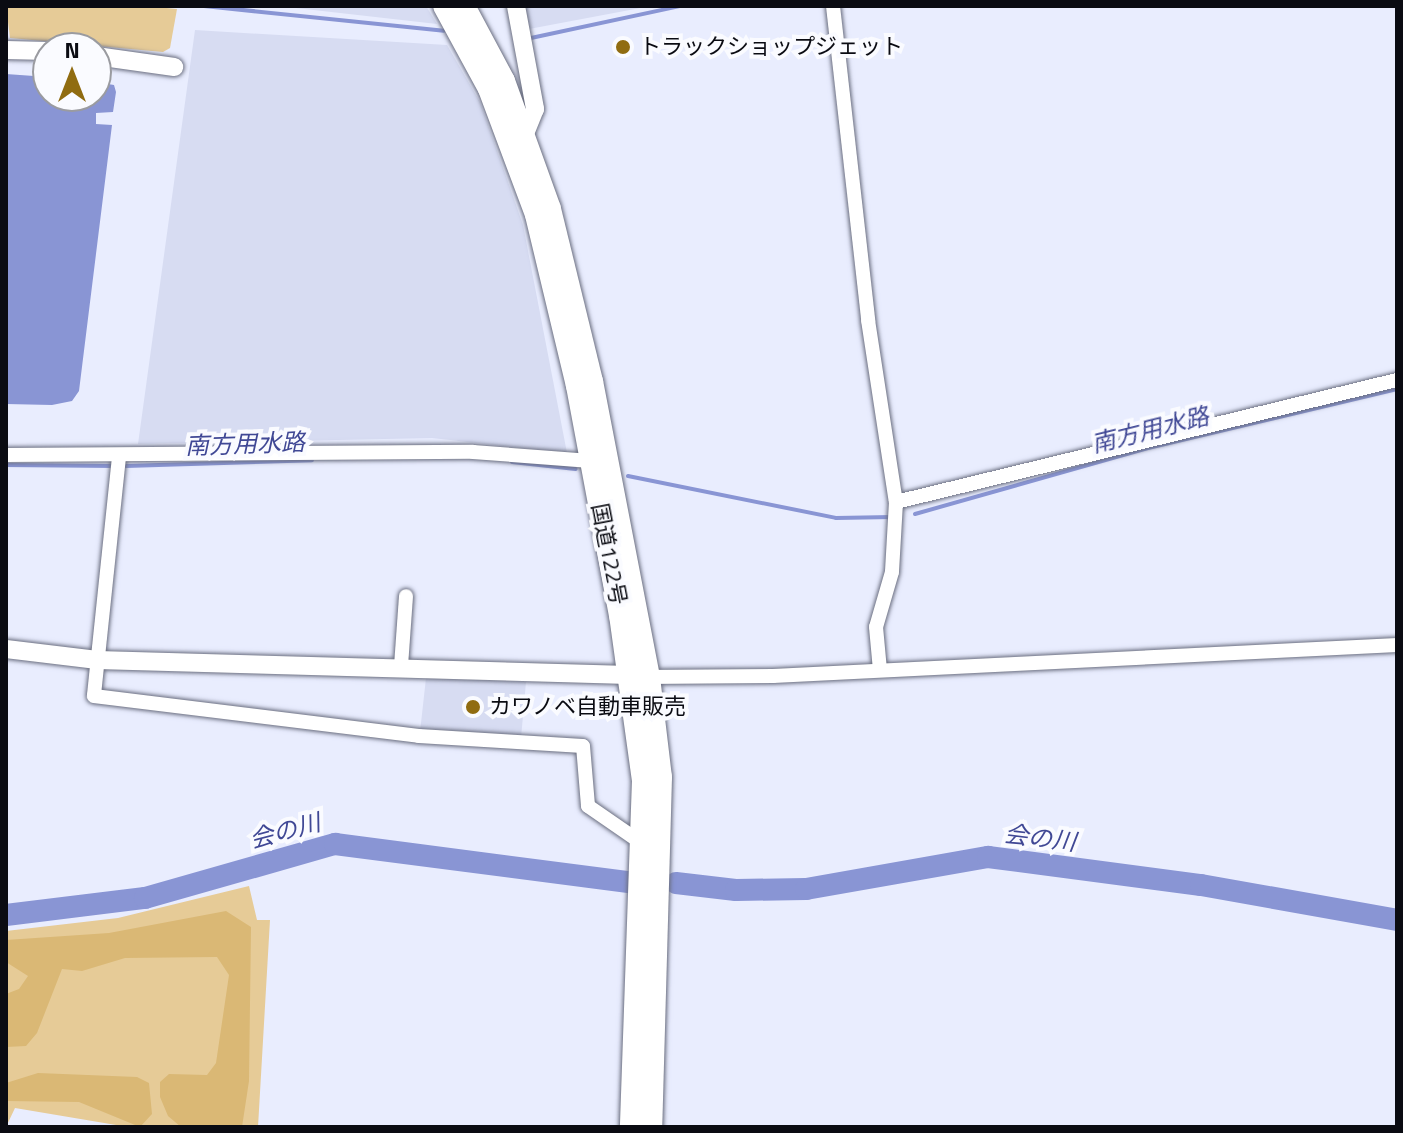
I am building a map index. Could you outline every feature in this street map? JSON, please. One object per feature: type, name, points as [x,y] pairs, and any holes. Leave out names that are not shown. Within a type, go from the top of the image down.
[{"type":"highway","name":"国道122号","points":[[444,6],[520,144],[550,209],[592,381],[639,676],[643,780],[631,1127]]},
{"type":"highway","name":"国道122号","points":[[464,6],[504,81],[661,777],[651,1127]]},
{"type":"street","points":[[516,6],[535,109],[520,144]]},
{"type":"street","points":[[833,6],[868,320],[896,502],[892,572],[876,627],[880,670]]},
{"type":"street","points":[[6,50],[32,51]]},
{"type":"street","points":[[112,58],[174,67]]},
{"type":"street","points":[[896,502],[1397,380]]},
{"type":"street","points":[[6,455],[119,457],[473,452],[591,461]]},
{"type":"street","points":[[119,457],[94,696],[419,736],[583,746],[588,806],[640,842]]},
{"type":"street","points":[[401,666],[406,596]]},
{"type":"street","points":[[6,649],[97,660],[401,666],[639,676],[880,670],[1397,645]]},
{"type":"shaded area","points":[[6,6],[146,6],[177,9],[170,48],[163,52],[112,47],[112,32],[32,32],[32,40],[10,38]]},
{"type":"shaded area","points":[[296,6],[426,6],[437,24],[296,8]]},
{"type":"shaded area","points":[[525,6],[651,6],[529,29]]},
{"type":"shaded area","points":[[195,30],[447,45],[480,102],[523,225],[567,453],[432,438],[138,444]]},
{"type":"shaded area","name":"カワノベ自動車販売","points":[[426,678],[526,682],[521,738],[420,732]]},
{"type":"shaded area","points":[[249,886],[257,920],[270,920],[258,1127],[128,1127],[15,1108],[6,1127],[6,931],[118,918]]},
{"type":"shaded area","points":[[226,911],[251,927],[249,1081],[242,1127],[181,1127],[168,1116],[160,1097],[160,1082],[169,1074],[207,1075],[216,1063],[229,975],[217,957],[125,958],[82,971],[62,969],[37,1033],[26,1046],[6,1047],[6,994],[19,989],[28,976],[6,962],[6,940],[109,933]]},
{"type":"shaded area","points":[[38,1073],[137,1077],[149,1083],[152,1114],[140,1127],[79,1102],[6,1101],[6,1083]]},
{"type":"water","points":[[6,74],[32,76],[32,112],[112,112],[114,85],[113,112],[96,113],[96,124],[112,125],[79,391],[72,401],[52,405],[6,404]]},
{"type":"waterway","points":[[204,6],[444,31]]},
{"type":"waterway","points":[[531,38],[680,6]]},
{"type":"waterway","name":"南方用水路","points":[[915,514],[1148,448],[1397,389]]},
{"type":"waterway","name":"南方用水路","points":[[126,466],[312,460]]},
{"type":"waterway","name":"南方用水路","points":[[512,462],[576,469]]},
{"type":"waterway","name":"南方用水路","points":[[6,465],[115,466]]},
{"type":"waterway","name":"南方用水路","points":[[628,476],[836,518],[892,517]]},
{"type":"waterway","name":"会の川","points":[[6,915],[145,898],[335,844],[629,882]]},
{"type":"waterway","name":"会の川","points":[[676,883],[736,890],[806,889],[988,857],[1201,885],[1397,920]]},
{"type":"place","name":"トラックショップジェット","points":[[623,47]]},
{"type":"place","name":"カワノベ自動車販売","points":[[473,707]]}]
